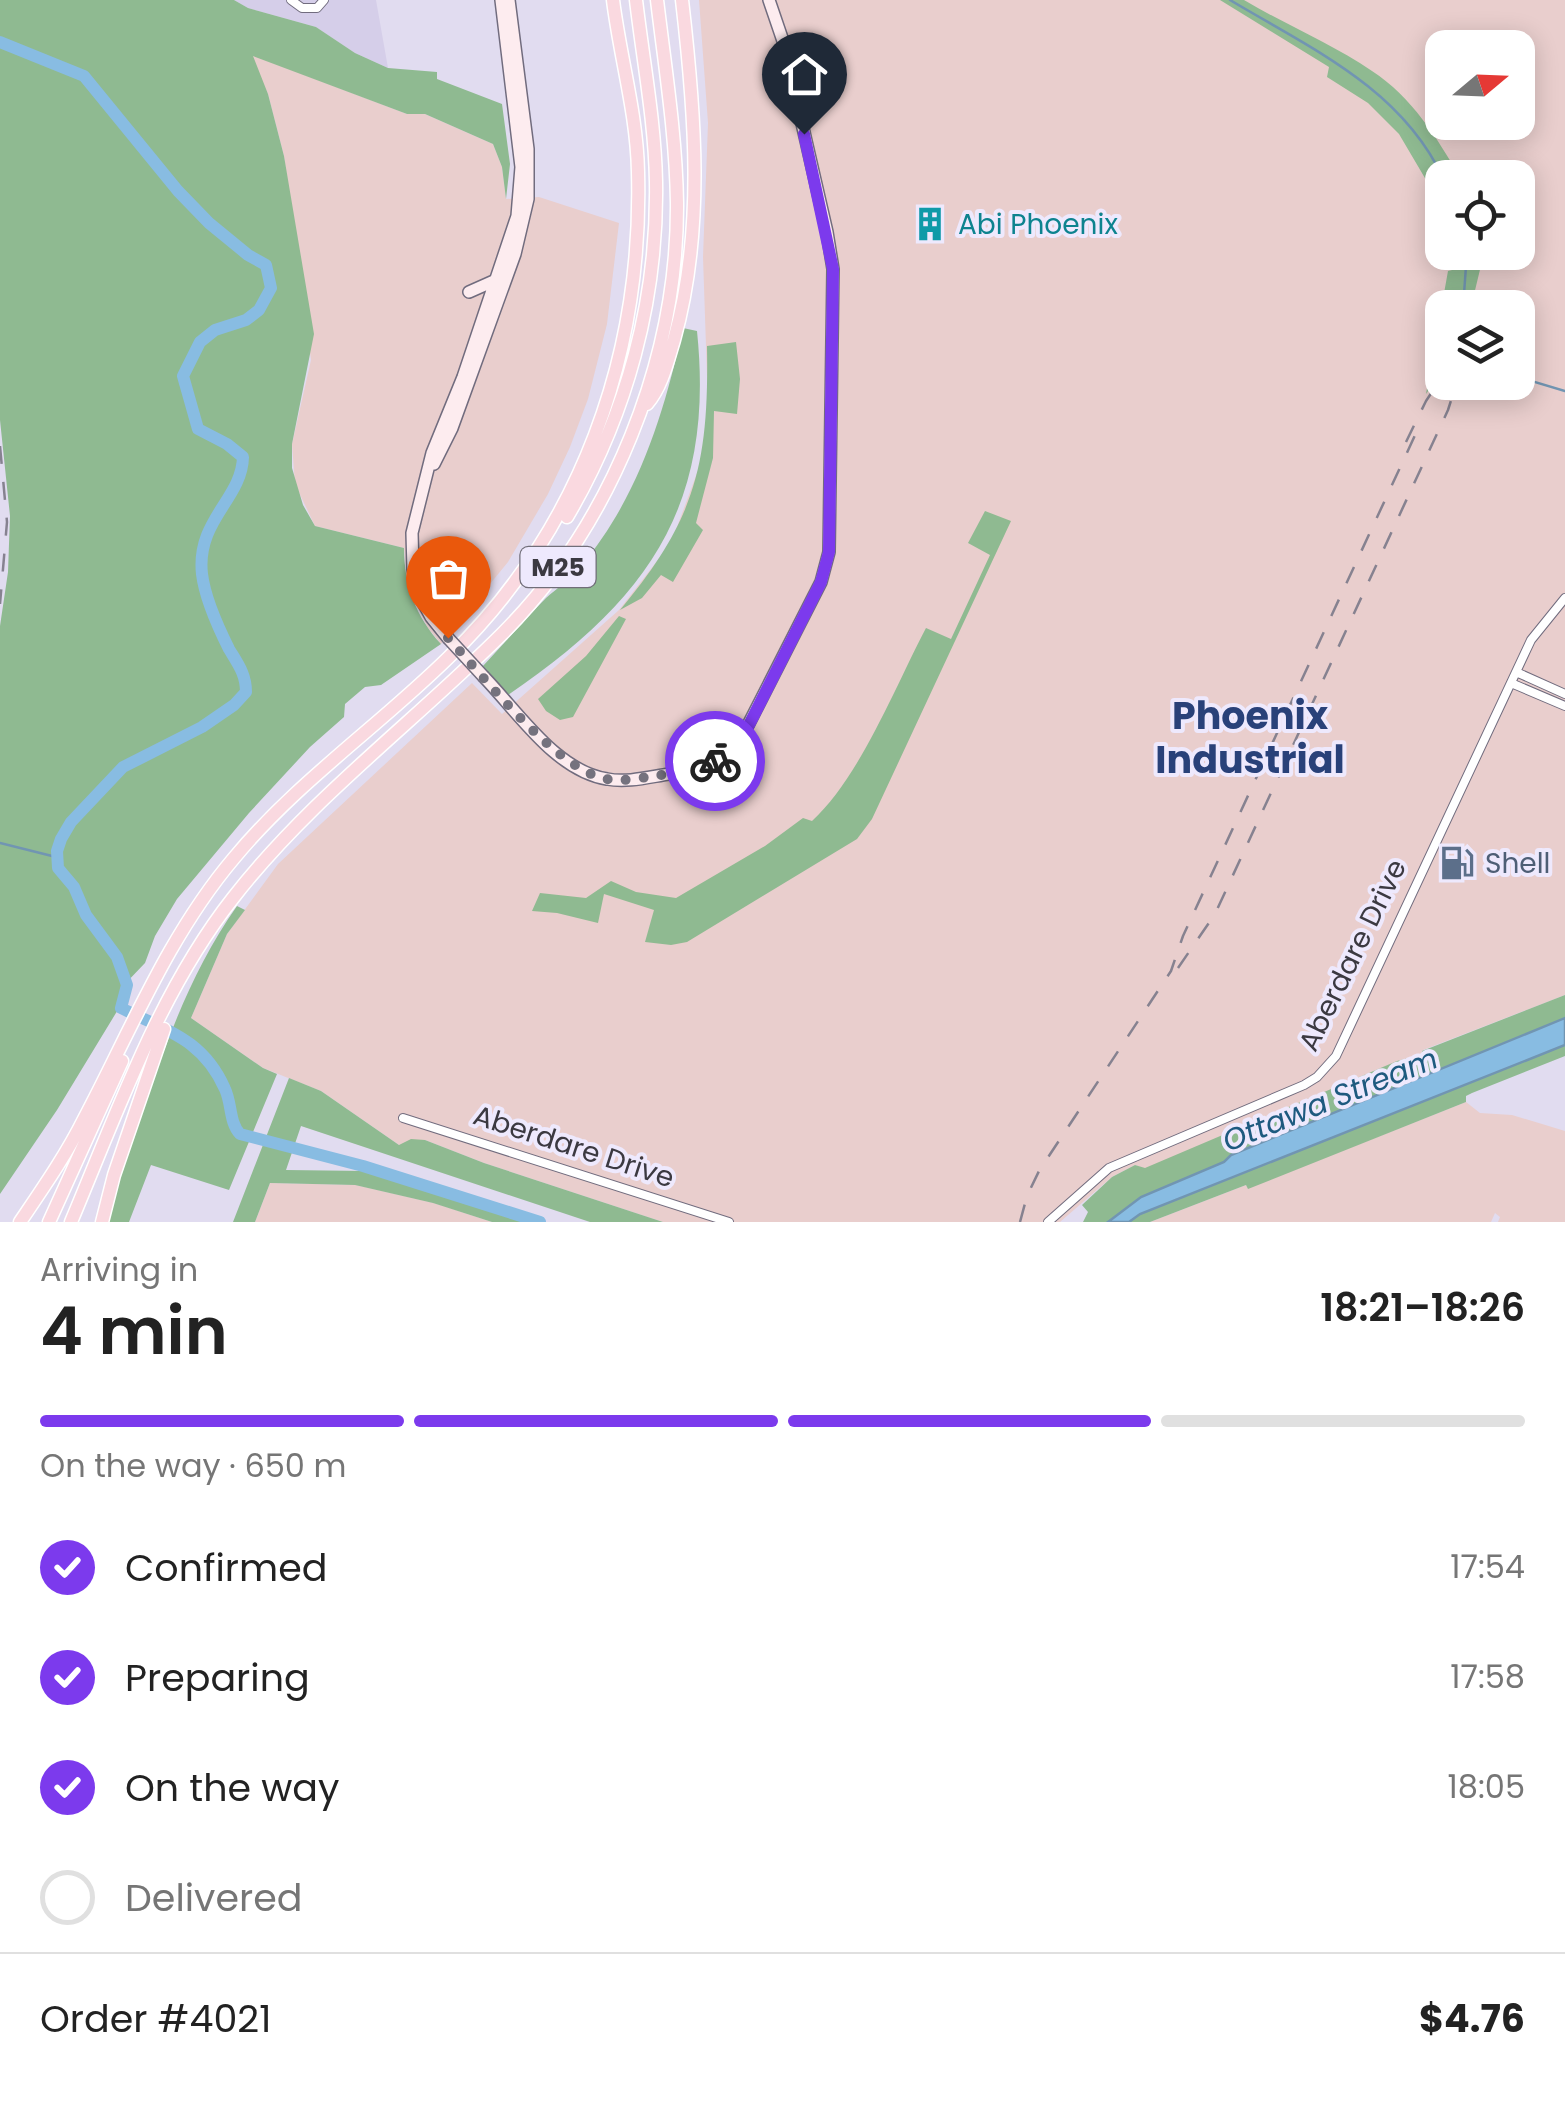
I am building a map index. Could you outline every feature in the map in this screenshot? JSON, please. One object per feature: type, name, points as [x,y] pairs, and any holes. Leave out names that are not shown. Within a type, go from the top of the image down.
[{"type":"main road","points":[[158,975],[182,929],[236,855],[292,798],[485,621],[536,554],[579,474],[611,387],[626,327],[637,250],[638,168],[614,0]]},
{"type":"main road","name":"M25","points":[[48,1222],[158,975],[212,896],[252,846],[308,790],[469,646],[558,532],[592,470],[640,340],[654,249],[654,154],[636,0]]},
{"type":"main road","name":"M25","points":[[168,1009],[214,924],[270,853],[491,645],[539,592],[596,508],[640,410],[666,318],[676,227],[676,158],[657,0]]},
{"type":"main road","points":[[640,410],[652,397],[666,369],[692,251],[692,110],[682,0]]},
{"type":"main road","points":[[102,1222],[168,1009]]},
{"type":"main road","points":[[71,1222],[168,1009]]},
{"type":"main road","points":[[20,1222],[62,1160],[138,1019]]},
{"type":"street","points":[[291,0],[302,8],[317,8],[324,0]]},
{"type":"street","points":[[436,454],[452,428],[523,226],[529,179],[500,0]]},
{"type":"street","points":[[509,0],[521,185],[517,216],[412,533],[413,569],[426,608],[448,638],[556,752],[592,775],[624,780],[698,768],[722,756],[742,737],[821,582],[830,532],[833,269],[783,41],[768,0]]},
{"type":"street","points":[[469,292],[496,280]]},
{"type":"street","name":"Aberdare Drive","points":[[1048,1222],[1110,1168],[1304,1085],[1328,1066],[1363,1001],[1531,640],[1565,598]]},
{"type":"street","points":[[1516,672],[1565,694]]},
{"type":"street","points":[[1510,684],[1565,706]]},
{"type":"street","name":"Aberdare Drive","points":[[403,1118],[729,1222]]},
{"type":"shaded area","points":[[234,0],[376,0],[388,68],[355,53],[316,27],[248,8]]},
{"type":"shaded area","points":[[699,0],[1565,0],[1565,995],[1423,1050],[1423,1054],[1145,1169],[1135,1165],[1112,1177],[1060,1222],[663,1222],[425,1140],[399,1145],[321,1091],[263,1068],[191,1018],[227,934],[278,864],[472,683],[502,714],[619,610],[671,543],[703,457],[708,406],[703,257],[708,123]]},
{"type":"shaded area","points":[[253,55],[407,114],[425,114],[493,144],[502,167],[506,199],[539,197],[619,223],[607,324],[588,399],[570,447],[508,562],[441,644],[413,600],[404,548],[315,526],[295,484],[292,444],[311,360],[284,156]]},
{"type":"shaded area","points":[[1466,1102],[1480,1113],[1512,1115],[1565,1131],[1565,1222],[1498,1222],[1500,1217],[1495,1213],[1491,1222],[1150,1222],[1246,1185],[1248,1188]]},
{"type":"shaded area","points":[[270,1183],[356,1185],[434,1203],[492,1222],[255,1222]]},
{"type":"green space","points":[[0,0],[234,0],[248,8],[316,27],[355,53],[388,68],[437,72],[437,79],[502,104],[510,164],[506,199],[502,167],[493,144],[425,114],[407,114],[253,56],[268,94],[284,156],[314,334],[292,444],[292,468],[303,505],[315,526],[404,548],[413,600],[441,644],[381,685],[365,687],[345,704],[344,717],[310,747],[249,813],[177,899],[155,936],[145,963],[123,986],[119,1008],[0,1194],[0,626],[8,572],[10,516],[0,420]]},
{"type":"green space","points":[[1220,0],[1244,0],[1357,61],[1386,81],[1425,123],[1425,140],[1437,140],[1450,160],[1425,160],[1425,178],[1399,134],[1368,103],[1327,77],[1329,67]]},
{"type":"green space","points":[[1480,270],[1475,290],[1445,290],[1448,271]]},
{"type":"green space","points":[[683,328],[697,331],[700,393],[695,448],[682,497],[662,542],[635,584],[600,622],[508,695],[483,666],[576,571],[618,513],[657,423]]},
{"type":"green space","points":[[736,342],[740,379],[737,414],[714,411],[713,458],[696,523],[703,530],[673,582],[661,575],[642,598],[620,610],[666,547],[693,488],[705,424],[707,346]]},
{"type":"green space","points":[[985,511],[1011,521],[872,819],[857,839],[687,942],[645,942],[654,910],[604,894],[598,923],[532,911],[540,893],[586,898],[611,881],[636,892],[676,898],[765,846],[803,818],[812,821],[846,781],[861,756],[926,628],[951,639],[990,555],[968,543]]},
{"type":"green space","points":[[619,616],[626,619],[573,717],[560,720],[546,711],[538,699],[586,656]]},
{"type":"green space","points":[[237,906],[245,910],[227,934],[191,1018],[277,1074],[229,1190],[151,1165],[129,1222],[106,1222],[172,1031],[207,955]]},
{"type":"green space","points":[[1565,995],[1565,1018],[1231,1155],[1224,1162],[1141,1197],[1108,1222],[1083,1222],[1088,1212],[1082,1205],[1112,1177],[1135,1165],[1145,1168]]},
{"type":"green space","points":[[1565,1045],[1565,1056],[1472,1093],[1466,1096],[1466,1102],[1248,1189],[1246,1185],[1150,1222],[1129,1222],[1140,1214]]},
{"type":"green space","points":[[289,1078],[321,1091],[399,1145],[411,1139],[425,1140],[663,1222],[590,1222],[301,1126],[286,1170],[365,1171],[525,1222],[492,1222],[355,1185],[270,1183],[255,1222],[233,1222]]},
{"type":"water","points":[[1565,1018],[1565,1045],[1140,1214],[1129,1222],[1108,1222],[1141,1197],[1224,1162],[1231,1155]]},
{"type":"waterway","points":[[1230,0],[1351,73],[1403,119],[1433,160]]},
{"type":"waterway","points":[[0,42],[84,76],[178,191],[209,223],[266,265],[271,288],[259,310],[246,320],[215,330],[200,342],[183,376],[198,429],[243,457],[241,472],[206,539],[202,574],[213,613],[241,669],[246,692],[202,727],[123,767],[71,822],[57,851],[58,868],[117,957],[127,985],[121,1008],[182,1038],[206,1058],[225,1089],[240,1134],[363,1166],[540,1222]]},
{"type":"waterway","points":[[1464,290],[1466,270]]},
{"type":"waterway","points":[[1535,382],[1565,391]]},
{"type":"waterway","points":[[0,843],[56,857],[58,868]]},
{"type":"railway","points":[[1406,442],[1427,400]]},
{"type":"railway","points":[[1178,968],[1215,914],[1451,400]]},
{"type":"railway","points":[[1020,1222],[1039,1171],[1171,971],[1183,936],[1417,431]]},
{"type":"railway","points":[[0,446],[7,522],[0,604]]},
{"type":"way so far","points":[[448,638],[550,747],[592,775],[624,780],[685,771],[715,761]]},
{"type":"place","name":"Abi Phoenix","points":[[930,224]]},
{"type":"place","name":"Shell","points":[[1457,863]]},
{"type":"district","name":"Phoenix Industrial","points":[[1250,738]]},
{"type":"route","points":[[715,761],[733,748],[749,725],[821,582],[829,552],[833,269],[804,134]]},
{"type":"water label","name":"Ottawa Stream","points":[[1330,1100]]}]
